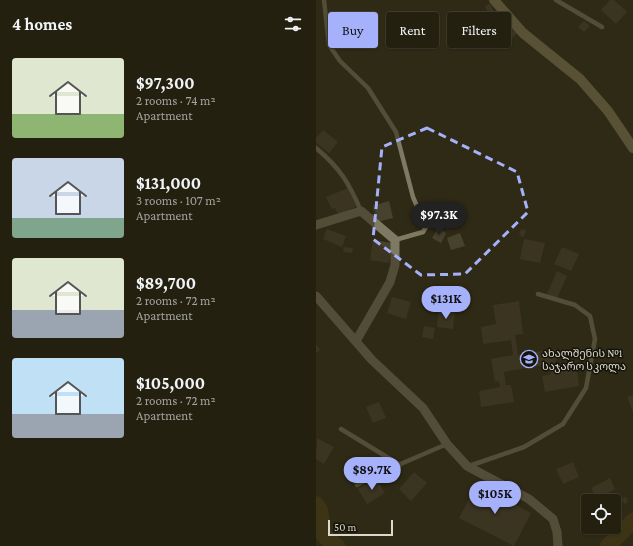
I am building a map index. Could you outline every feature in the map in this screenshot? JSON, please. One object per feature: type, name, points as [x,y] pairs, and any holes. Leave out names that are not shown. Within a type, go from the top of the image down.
[{"type":"street","points":[[494,0],[523,33],[580,79],[608,111],[633,148]]},
{"type":"street","points":[[316,225],[361,211],[395,240],[395,264],[390,282],[356,341]]},
{"type":"street","points":[[316,296],[372,360],[423,408],[447,444],[467,466],[529,499],[553,519],[557,532],[558,546]]},
{"type":"lane","points":[[324,0],[329,45],[340,61],[368,88],[396,132],[414,197],[426,227],[423,232],[395,240]]},
{"type":"lane","points":[[556,0],[602,27]]},
{"type":"lane","points":[[316,148],[329,159],[348,181],[361,211]]},
{"type":"lane","points":[[467,466],[524,447],[563,424],[586,388],[595,339],[590,316],[575,305],[538,294]]},
{"type":"lane","points":[[341,429],[400,466]]},
{"type":"lane","points":[[357,485],[375,475],[400,466],[447,444]]},
{"type":"highlighted area","points":[[427,128],[517,172],[528,212],[465,274],[421,275],[373,239],[382,147]]},
{"type":"building","points":[[610,0],[614,0],[627,12],[616,24],[601,10]]},
{"type":"building","points":[[490,4],[494,12],[488,12],[485,6]]},
{"type":"building","points":[[584,21],[590,26],[584,32],[578,27]]},
{"type":"building","points":[[511,26],[518,32],[511,40]]},
{"type":"building","points":[[323,130],[338,142],[329,153],[316,143],[316,138]]},
{"type":"building","points":[[348,188],[356,207],[338,214],[335,208],[332,209],[326,197]]},
{"type":"building","points":[[389,201],[393,218],[377,222],[372,206]]},
{"type":"building","points":[[438,228],[446,233],[441,243],[432,238]]},
{"type":"building","points":[[327,229],[346,236],[342,247],[323,239]]},
{"type":"building","points":[[521,229],[526,230],[524,237],[519,235]]},
{"type":"building","points":[[460,233],[465,246],[451,250],[447,238]]},
{"type":"building","points":[[524,239],[545,243],[540,263],[520,259]]},
{"type":"building","points":[[373,240],[392,243],[389,263],[370,260]]},
{"type":"building","points":[[344,247],[353,248],[352,253],[343,252]]},
{"type":"building","points":[[562,247],[579,254],[571,271],[554,264]]},
{"type":"building","points":[[557,271],[567,276],[557,298],[547,294]]},
{"type":"building","points":[[392,297],[411,302],[406,319],[387,313]]},
{"type":"building","points":[[519,301],[523,334],[515,335],[518,355],[555,349],[557,360],[555,361],[556,371],[577,368],[579,386],[545,392],[542,376],[551,374],[549,364],[504,372],[506,385],[511,385],[514,402],[481,407],[479,391],[500,387],[499,381],[495,382],[491,359],[513,355],[511,340],[483,344],[481,327],[496,324],[493,305]]},
{"type":"building","points":[[439,310],[455,312],[453,329],[437,327]]},
{"type":"building","points":[[424,326],[435,328],[433,339],[422,337]]},
{"type":"building","points":[[316,344],[320,350],[316,353]]},
{"type":"building","points":[[633,395],[633,412],[627,397]]},
{"type":"building","points":[[379,402],[386,418],[373,423],[366,407]]},
{"type":"building","points":[[317,438],[334,447],[324,464],[316,459]]},
{"type":"building","points":[[573,462],[579,477],[563,484],[556,469]]},
{"type":"building","points":[[414,472],[427,483],[411,501],[399,489]]},
{"type":"building","points":[[376,478],[385,493],[367,504],[358,489]]},
{"type":"building","points":[[610,478],[615,489],[605,494],[595,494],[591,488]]},
{"type":"building","points":[[477,484],[531,513],[514,546],[459,518]]},
{"type":"building","points":[[626,497],[628,502],[624,504],[622,499]]},
{"type":"waterway","points":[[316,504],[320,510],[324,536],[337,546]]},
{"type":"waterway","points":[[608,546],[633,521]]},
{"type":"place","name":"ახალშენის №1 საჯარო სკოლა","points":[[529,359]]}]
